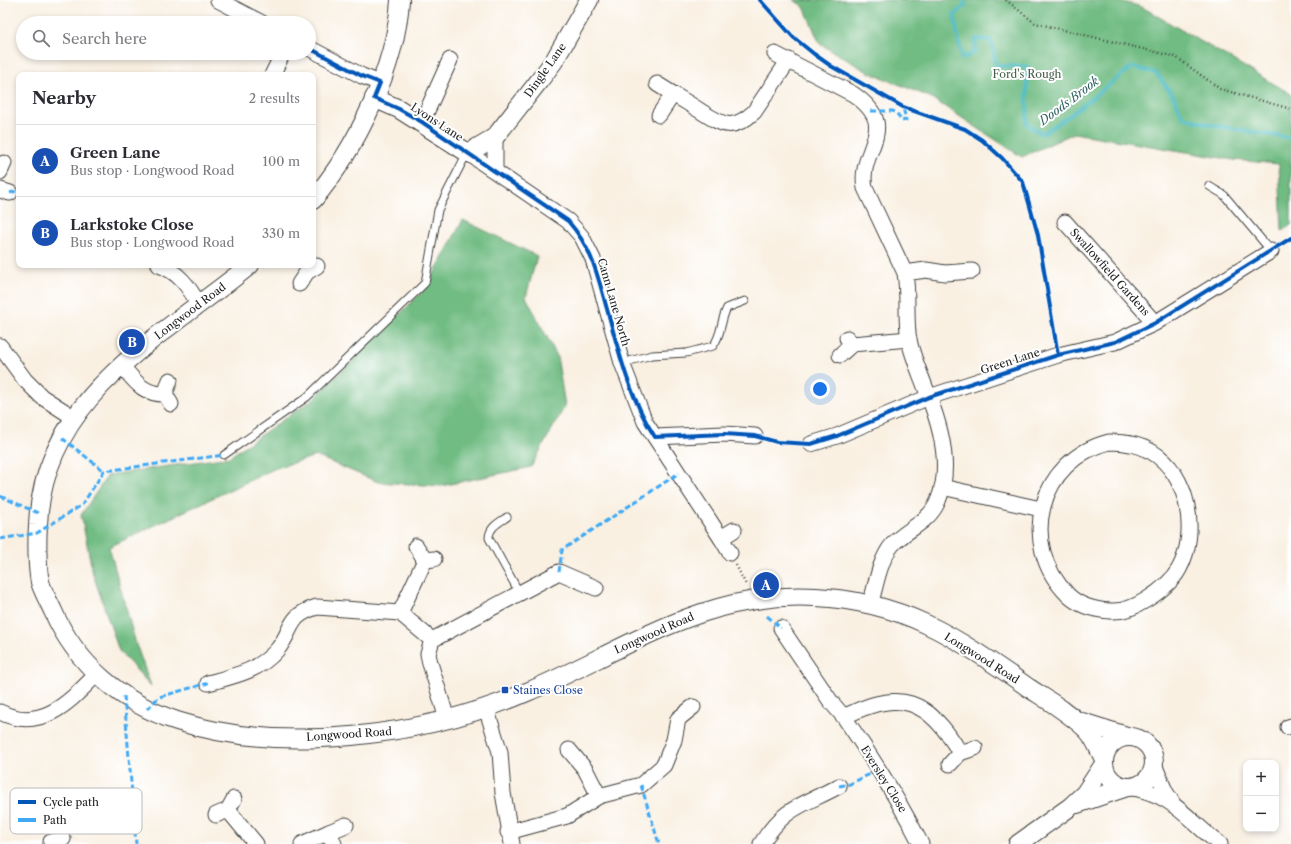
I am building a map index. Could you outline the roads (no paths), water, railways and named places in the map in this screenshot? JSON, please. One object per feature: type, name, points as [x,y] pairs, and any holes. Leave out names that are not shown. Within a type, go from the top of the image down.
[{"type":"street","points":[[218,0],[249,16]]},
{"type":"street","points":[[316,196],[335,171],[358,132],[377,90],[393,45],[400,0]]},
{"type":"street","name":"Dingle Lane","points":[[468,153],[495,137],[554,60],[589,0]]},
{"type":"street","name":"Lyons Lane","points":[[316,52],[362,76],[399,109],[422,122],[468,153]]},
{"type":"street","points":[[775,54],[852,94],[861,100],[871,112],[876,125],[876,134],[874,145],[865,165],[862,177],[905,273],[909,339],[912,353],[929,397],[943,450],[945,472],[937,503],[929,515],[896,542],[887,552],[870,605]]},
{"type":"street","points":[[274,72],[280,60]]},
{"type":"street","points":[[422,122],[450,60]]},
{"type":"street","points":[[657,84],[721,124],[729,125],[738,123],[754,112],[789,60]]},
{"type":"street","points":[[659,116],[674,94]]},
{"type":"street","points":[[495,137],[495,170]]},
{"type":"street","name":"Cann Lane North","points":[[468,153],[568,221],[582,237],[593,259],[622,363],[645,422],[730,553]]},
{"type":"street","name":"Swallowfield Gardens","points":[[1065,222],[1155,323]]},
{"type":"street","name":"Green Lane","points":[[811,444],[837,436],[929,397],[1058,355],[1115,342],[1155,323],[1271,251]]},
{"type":"street","points":[[170,268],[181,277],[199,305]]},
{"type":"street","name":"Longwood Road","points":[[246,268],[121,365],[93,392],[74,417],[49,463],[41,488],[37,533],[40,582],[60,628],[78,653],[97,674],[124,696],[147,709],[176,720],[220,732],[311,738],[346,736],[403,729],[486,708],[525,693],[662,627],[708,609],[755,599],[782,596],[813,596],[843,599],[870,605],[894,611],[927,624],[982,656],[1075,719],[1091,734],[1104,762]]},
{"type":"street","points":[[905,273],[926,270],[945,273],[972,271]]},
{"type":"street","points":[[840,355],[849,341],[909,339]]},
{"type":"street","points":[[0,346],[25,380],[42,397],[74,417]]},
{"type":"street","points":[[121,365],[141,387],[153,394],[169,392]]},
{"type":"street","points":[[655,437],[724,434],[755,436]]},
{"type":"street","points":[[1109,442],[1134,444],[1146,448],[1154,452],[1169,466],[1181,486],[1185,498],[1188,528],[1184,558],[1172,578],[1163,588],[1141,603],[1121,611],[1091,608],[1071,598],[1053,575],[1042,546],[1041,509],[1056,477],[1063,468],[1080,454],[1109,442]]},
{"type":"street","points":[[942,487],[1041,509]]},
{"type":"street","points":[[721,538],[734,530]]},
{"type":"street","points":[[400,613],[430,560],[416,546]]},
{"type":"street","points":[[447,719],[430,663],[429,648],[432,640],[559,572],[596,588]]},
{"type":"street","points":[[208,683],[242,674],[261,665],[278,650],[296,617],[304,611],[317,607],[400,613],[432,640]]},
{"type":"street","name":"Eversley Close","points":[[781,628],[831,702],[888,781],[921,844]]},
{"type":"street","points":[[0,712],[19,718],[37,718],[53,713],[67,704],[97,674]]},
{"type":"street","points":[[844,718],[857,710],[879,703],[894,701],[908,703],[921,708],[933,716],[947,732],[960,753]]},
{"type":"street","points":[[486,708],[500,752],[510,838],[567,816],[599,796],[641,785],[664,765],[674,740],[678,720],[693,707]]},
{"type":"street","name":"Longwood Road","points":[[1075,719],[1130,737]]},
{"type":"street","points":[[1018,844],[1070,807],[1085,793],[1104,762],[1110,746],[1115,740],[1130,737],[1145,742],[1150,748],[1154,764],[1165,791],[1173,803],[1220,844]]},
{"type":"street","points":[[950,764],[960,753],[975,748]]},
{"type":"street","points":[[569,750],[585,769],[599,796]]},
{"type":"street","points":[[1104,762],[1109,777],[1114,782],[1128,787],[1146,790],[1173,803]]},
{"type":"street","points":[[1070,807],[1128,787],[1137,786],[1148,778],[1154,764]]},
{"type":"street","points":[[761,844],[773,826],[790,810],[839,786]]},
{"type":"street","points":[[226,808],[256,844]]},
{"type":"street","points":[[302,844],[332,838],[346,825]]},
{"type":"lane","points":[[224,455],[307,397],[425,283],[438,210],[468,153]]},
{"type":"lane","points":[[1209,186],[1224,195],[1271,251]]},
{"type":"lane","points":[[622,363],[652,355],[686,353],[713,346],[719,337],[723,314],[726,308],[745,301]]},
{"type":"lane","points":[[508,517],[493,527],[489,532],[489,538],[520,594]]},
{"type":"waterway","name":"Doods Brook","points":[[964,0],[965,5],[954,15],[962,59],[975,52],[976,39],[991,40],[996,66],[1027,66],[1027,124],[1042,134],[1066,118],[1132,67],[1156,73],[1174,97],[1183,117],[1211,125],[1291,138]]},
{"type":"place","name":"Larkstoke Close","points":[[132,342]]},
{"type":"place","name":"Green Lane","points":[[766,585]]},
{"type":"place","name":"Staines Close","points":[[505,690]]},
{"type":"park label","name":"Ford's Rough","points":[[1027,74]]}]
